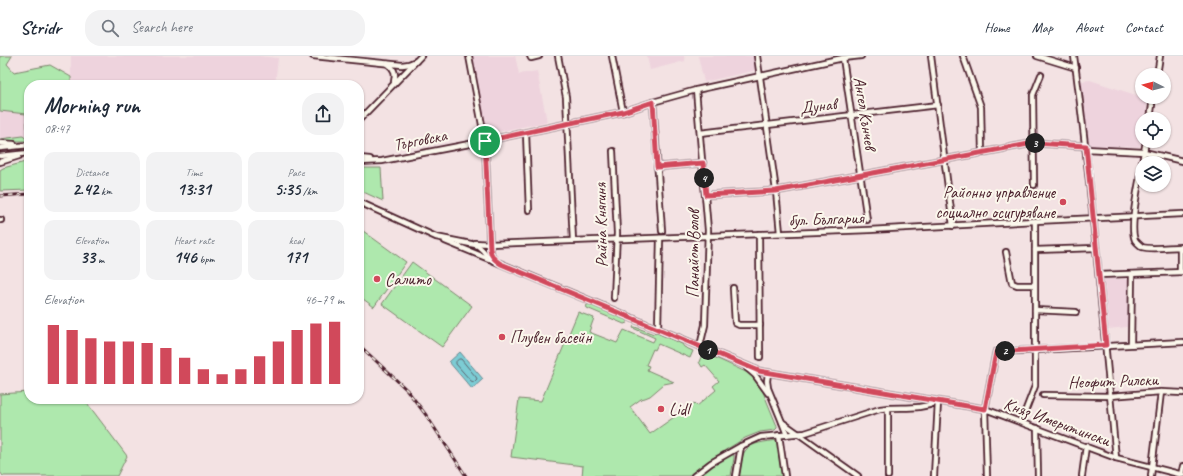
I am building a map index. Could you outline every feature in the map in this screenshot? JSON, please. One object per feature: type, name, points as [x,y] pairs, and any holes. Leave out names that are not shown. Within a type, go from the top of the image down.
[{"type":"street","points":[[313,56],[389,65],[409,64],[416,61]]},
{"type":"street","points":[[364,115],[421,56]]},
{"type":"street","points":[[469,56],[485,141],[490,253],[492,257],[501,264]]},
{"type":"street","points":[[530,56],[531,58],[539,56]]},
{"type":"street","points":[[558,56],[566,97],[573,241]]},
{"type":"street","points":[[612,56],[623,112]]},
{"type":"street","points":[[758,56],[776,191],[780,233]]},
{"type":"street","name":"Търговска","points":[[364,159],[382,160],[526,133],[623,112],[696,90],[843,58],[861,56]]},
{"type":"street","points":[[932,56],[953,226]]},
{"type":"street","points":[[963,56],[982,106],[982,153]]},
{"type":"street","points":[[1037,56],[1076,68]]},
{"type":"street","points":[[1074,56],[1094,218],[1116,458]]},
{"type":"street","points":[[1158,68],[1160,56]]},
{"type":"street","name":"Ангел Кънчев","points":[[843,58],[867,220]]},
{"type":"street","points":[[398,64],[404,68],[405,72]]},
{"type":"street","points":[[389,65],[402,72],[405,72]]},
{"type":"street","points":[[389,65],[395,71],[393,84]]},
{"type":"street","points":[[1034,185],[1032,95],[1041,75]]},
{"type":"street","name":"Панайот Волов","points":[[696,90],[706,195],[708,236],[705,325],[700,346]]},
{"type":"street","points":[[653,102],[662,231]]},
{"type":"street","name":"Дунав","points":[[700,133],[938,105]]},
{"type":"street","points":[[1151,112],[1152,105]]},
{"type":"street","points":[[526,133],[529,210]]},
{"type":"street","points":[[0,143],[24,145]]},
{"type":"street","points":[[706,195],[776,191],[1034,143],[1144,152],[1183,161]]},
{"type":"street","points":[[0,148],[24,145]]},
{"type":"street","points":[[1143,156],[1145,148]]},
{"type":"street","name":"Райна Княгиня","points":[[612,151],[617,239],[614,298]]},
{"type":"street","points":[[0,156],[24,154]]},
{"type":"street","points":[[0,162],[24,155]]},
{"type":"street","points":[[657,167],[703,163]]},
{"type":"street","points":[[1099,275],[1182,272],[1180,247],[1149,248],[1143,247],[1135,240],[1133,216],[1137,192]]},
{"type":"street","name":"Княз Имеритински","points":[[364,204],[436,237],[479,246],[492,260],[759,371],[985,409],[1116,458],[1182,475]]},
{"type":"street","name":"бул. България","points":[[469,243],[490,244],[869,230],[1183,214]]},
{"type":"street","points":[[1021,422],[1035,386],[1035,221]]},
{"type":"street","points":[[759,234],[760,357]]},
{"type":"street","points":[[436,237],[492,260]]},
{"type":"street","points":[[658,329],[660,238]]},
{"type":"street","points":[[1035,250],[1096,248]]},
{"type":"street","points":[[1006,252],[1012,283],[1017,285],[1034,285]]},
{"type":"street","points":[[1131,344],[1132,274]]},
{"type":"street","points":[[733,288],[735,323],[738,325],[760,325]]},
{"type":"street","points":[[1035,310],[1076,312]]},
{"type":"street","points":[[987,476],[985,409],[996,352],[1183,342]]},
{"type":"street","points":[[743,364],[755,375],[771,396]]},
{"type":"street","points":[[768,373],[767,381],[771,396],[787,435]]},
{"type":"street","points":[[1151,476],[1161,392]]},
{"type":"street","name":"Неофит Рилски","points":[[1044,395],[1110,396],[1161,392],[1183,393]]},
{"type":"street","points":[[694,476],[711,463],[741,446],[761,437],[799,434],[880,409],[928,406],[938,402],[934,476]]},
{"type":"street","points":[[888,408],[888,476]]},
{"type":"street","points":[[782,422],[858,476]]},
{"type":"street","points":[[1037,428],[1038,476]]},
{"type":"street","points":[[779,435],[786,476]]},
{"type":"street","points":[[736,476],[741,446]]},
{"type":"street","points":[[1082,476],[1086,446]]},
{"type":"street","points":[[1182,475],[1183,466]]},
{"type":"shaded area","points":[[71,56],[259,56],[278,58],[276,80],[71,80]]},
{"type":"shaded area","points":[[472,56],[515,56],[519,74],[537,71],[547,122],[487,134]]},
{"type":"shaded area","points":[[647,56],[684,56],[685,61],[650,70]]},
{"type":"shaded area","points":[[698,56],[754,56],[756,70],[704,82]]},
{"type":"shaded area","points":[[1090,80],[1135,95],[1135,104],[1147,104],[1146,112],[1135,112],[1135,147],[1089,145],[1080,81]]},
{"type":"shaded area","points":[[0,109],[24,111],[24,144],[0,144]]},
{"type":"shaded area","points":[[1102,279],[1128,279],[1127,327],[1108,329]]},
{"type":"green space","points":[[0,56],[12,56],[7,64],[14,72],[50,65],[71,77],[71,80],[24,80],[24,114],[0,111]]},
{"type":"green space","points":[[24,137],[24,141],[0,141],[0,139]]},
{"type":"green space","points":[[24,162],[24,190],[0,191],[0,170]]},
{"type":"green space","points":[[364,168],[381,168],[383,201],[364,192]]},
{"type":"green space","name":"Салито","points":[[364,232],[406,262],[374,307],[364,300]]},
{"type":"green space","points":[[412,262],[472,306],[442,347],[382,304]]},
{"type":"green space","points":[[589,304],[627,320],[627,323],[624,324],[587,308],[586,306]]},
{"type":"green space","points":[[578,312],[594,318],[589,332],[617,343],[624,330],[653,342],[655,338],[633,328],[634,326],[654,334],[655,332],[682,344],[684,347],[693,351],[690,358],[658,344],[655,350],[653,349],[646,365],[649,366],[647,370],[674,382],[664,384],[650,396],[641,399],[630,407],[650,434],[694,403],[697,406],[716,390],[713,386],[719,381],[705,365],[702,367],[699,362],[703,352],[750,374],[763,392],[777,428],[775,430],[760,432],[745,438],[711,459],[688,476],[582,476],[583,466],[511,457],[519,399],[541,401]]},
{"type":"green space","points":[[24,392],[24,404],[88,404],[127,456],[117,476],[3,476],[0,472],[0,394]]},
{"type":"green space","points":[[777,440],[782,476],[739,476],[743,456],[748,448],[760,443]]},
{"type":"green space","points":[[731,454],[734,455],[734,458],[731,476],[699,476],[711,466]]},
{"type":"water","points":[[460,352],[483,379],[472,389],[449,362]]},
{"type":"railway","points":[[0,196],[24,194]]},
{"type":"railway","points":[[364,350],[407,390],[426,415],[466,476]]},
{"type":"place","name":"Районно управление социално осигуряване","points":[[1063,202]]},
{"type":"place","name":"Салито","points":[[377,279]]},
{"type":"place","name":"Плувен басейн","points":[[502,337]]},
{"type":"place","name":"Lidl","points":[[661,409]]},
{"type":"route","points":[[653,102],[657,167],[703,163],[706,195],[776,191],[1034,143],[1086,146],[1106,345],[996,352],[985,409],[759,371],[501,264],[495,260],[490,253],[485,141],[623,112],[653,102]]}]
